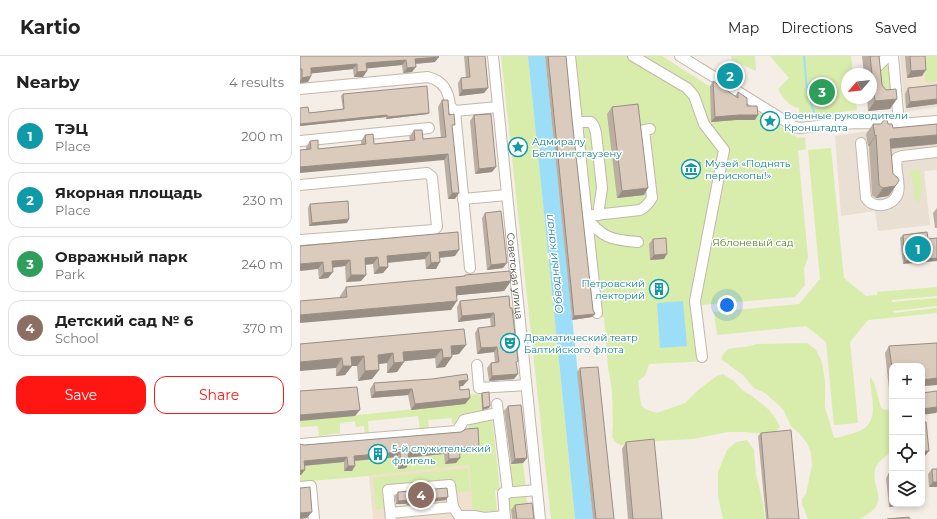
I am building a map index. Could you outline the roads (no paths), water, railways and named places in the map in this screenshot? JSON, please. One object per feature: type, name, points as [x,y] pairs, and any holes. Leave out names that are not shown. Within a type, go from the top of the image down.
[{"type":"street","name":"Советская улица","points":[[493,56],[540,519]]},
{"type":"street","points":[[570,56],[597,313]]},
{"type":"street","points":[[633,56],[692,92],[704,124],[724,150],[696,301],[702,357]]},
{"type":"street","points":[[680,56],[786,122],[800,128],[862,123],[899,124],[937,121]]},
{"type":"street","points":[[878,65],[888,56]]},
{"type":"street","points":[[893,56],[892,93],[899,124]]},
{"type":"street","points":[[300,89],[428,78],[440,82],[445,88],[449,97],[450,106],[455,111],[470,268]]},
{"type":"street","points":[[455,111],[498,107]]},
{"type":"street","points":[[576,122],[591,122],[596,133],[602,188],[598,215]]},
{"type":"street","points":[[300,141],[429,128]]},
{"type":"street","points":[[586,216],[640,210],[644,208],[652,198],[644,130],[650,129]]},
{"type":"street","points":[[861,143],[866,198],[870,203],[875,205],[888,204],[895,199],[899,191],[896,163],[897,158],[902,156],[937,152]]},
{"type":"street","points":[[300,185],[427,173],[432,177],[437,227],[434,230],[427,231],[384,235],[380,233],[300,240]]},
{"type":"street","points":[[463,199],[507,195]]},
{"type":"street","points":[[586,216],[599,232],[624,241],[638,242]]},
{"type":"street","points":[[477,365],[480,388],[526,385]]},
{"type":"street","points":[[300,444],[458,431],[464,420],[497,408],[508,493]]},
{"type":"street","points":[[453,507],[391,516],[388,490],[450,485],[453,507],[459,516],[484,518],[505,517],[502,493],[537,490]]},
{"type":"street","points":[[300,487],[311,486],[314,519]]},
{"type":"water","name":"Обводный канал","points":[[528,56],[545,56],[593,519],[575,519]]},
{"type":"water","points":[[683,301],[687,346],[660,348],[657,303]]},
{"type":"waterway","points":[[804,56],[807,90],[815,115]]},
{"type":"place","name":"Якорная площадь","points":[[730,76]]},
{"type":"place","name":"Овражный парк","points":[[822,92]]},
{"type":"place","name":"Военные руководители Кронштадта","points":[[770,121]]},
{"type":"place","name":"Адмиралу Беллингсгаузену","points":[[518,147]]},
{"type":"place","name":"Музей «Поднять перископы!»","points":[[691,169]]},
{"type":"place","name":"ТЭЦ","points":[[918,249]]},
{"type":"place","name":"Петровский лекторий","points":[[659,289]]},
{"type":"place","name":"Драматический театр Балтийского флота","points":[[510,343]]},
{"type":"place","name":"5-й служительский флигель","points":[[378,454]]},
{"type":"place","name":"Детский сад № 6","points":[[421,495]]},
{"type":"park label","name":"Яблоневый сад","points":[[753,242]]}]
